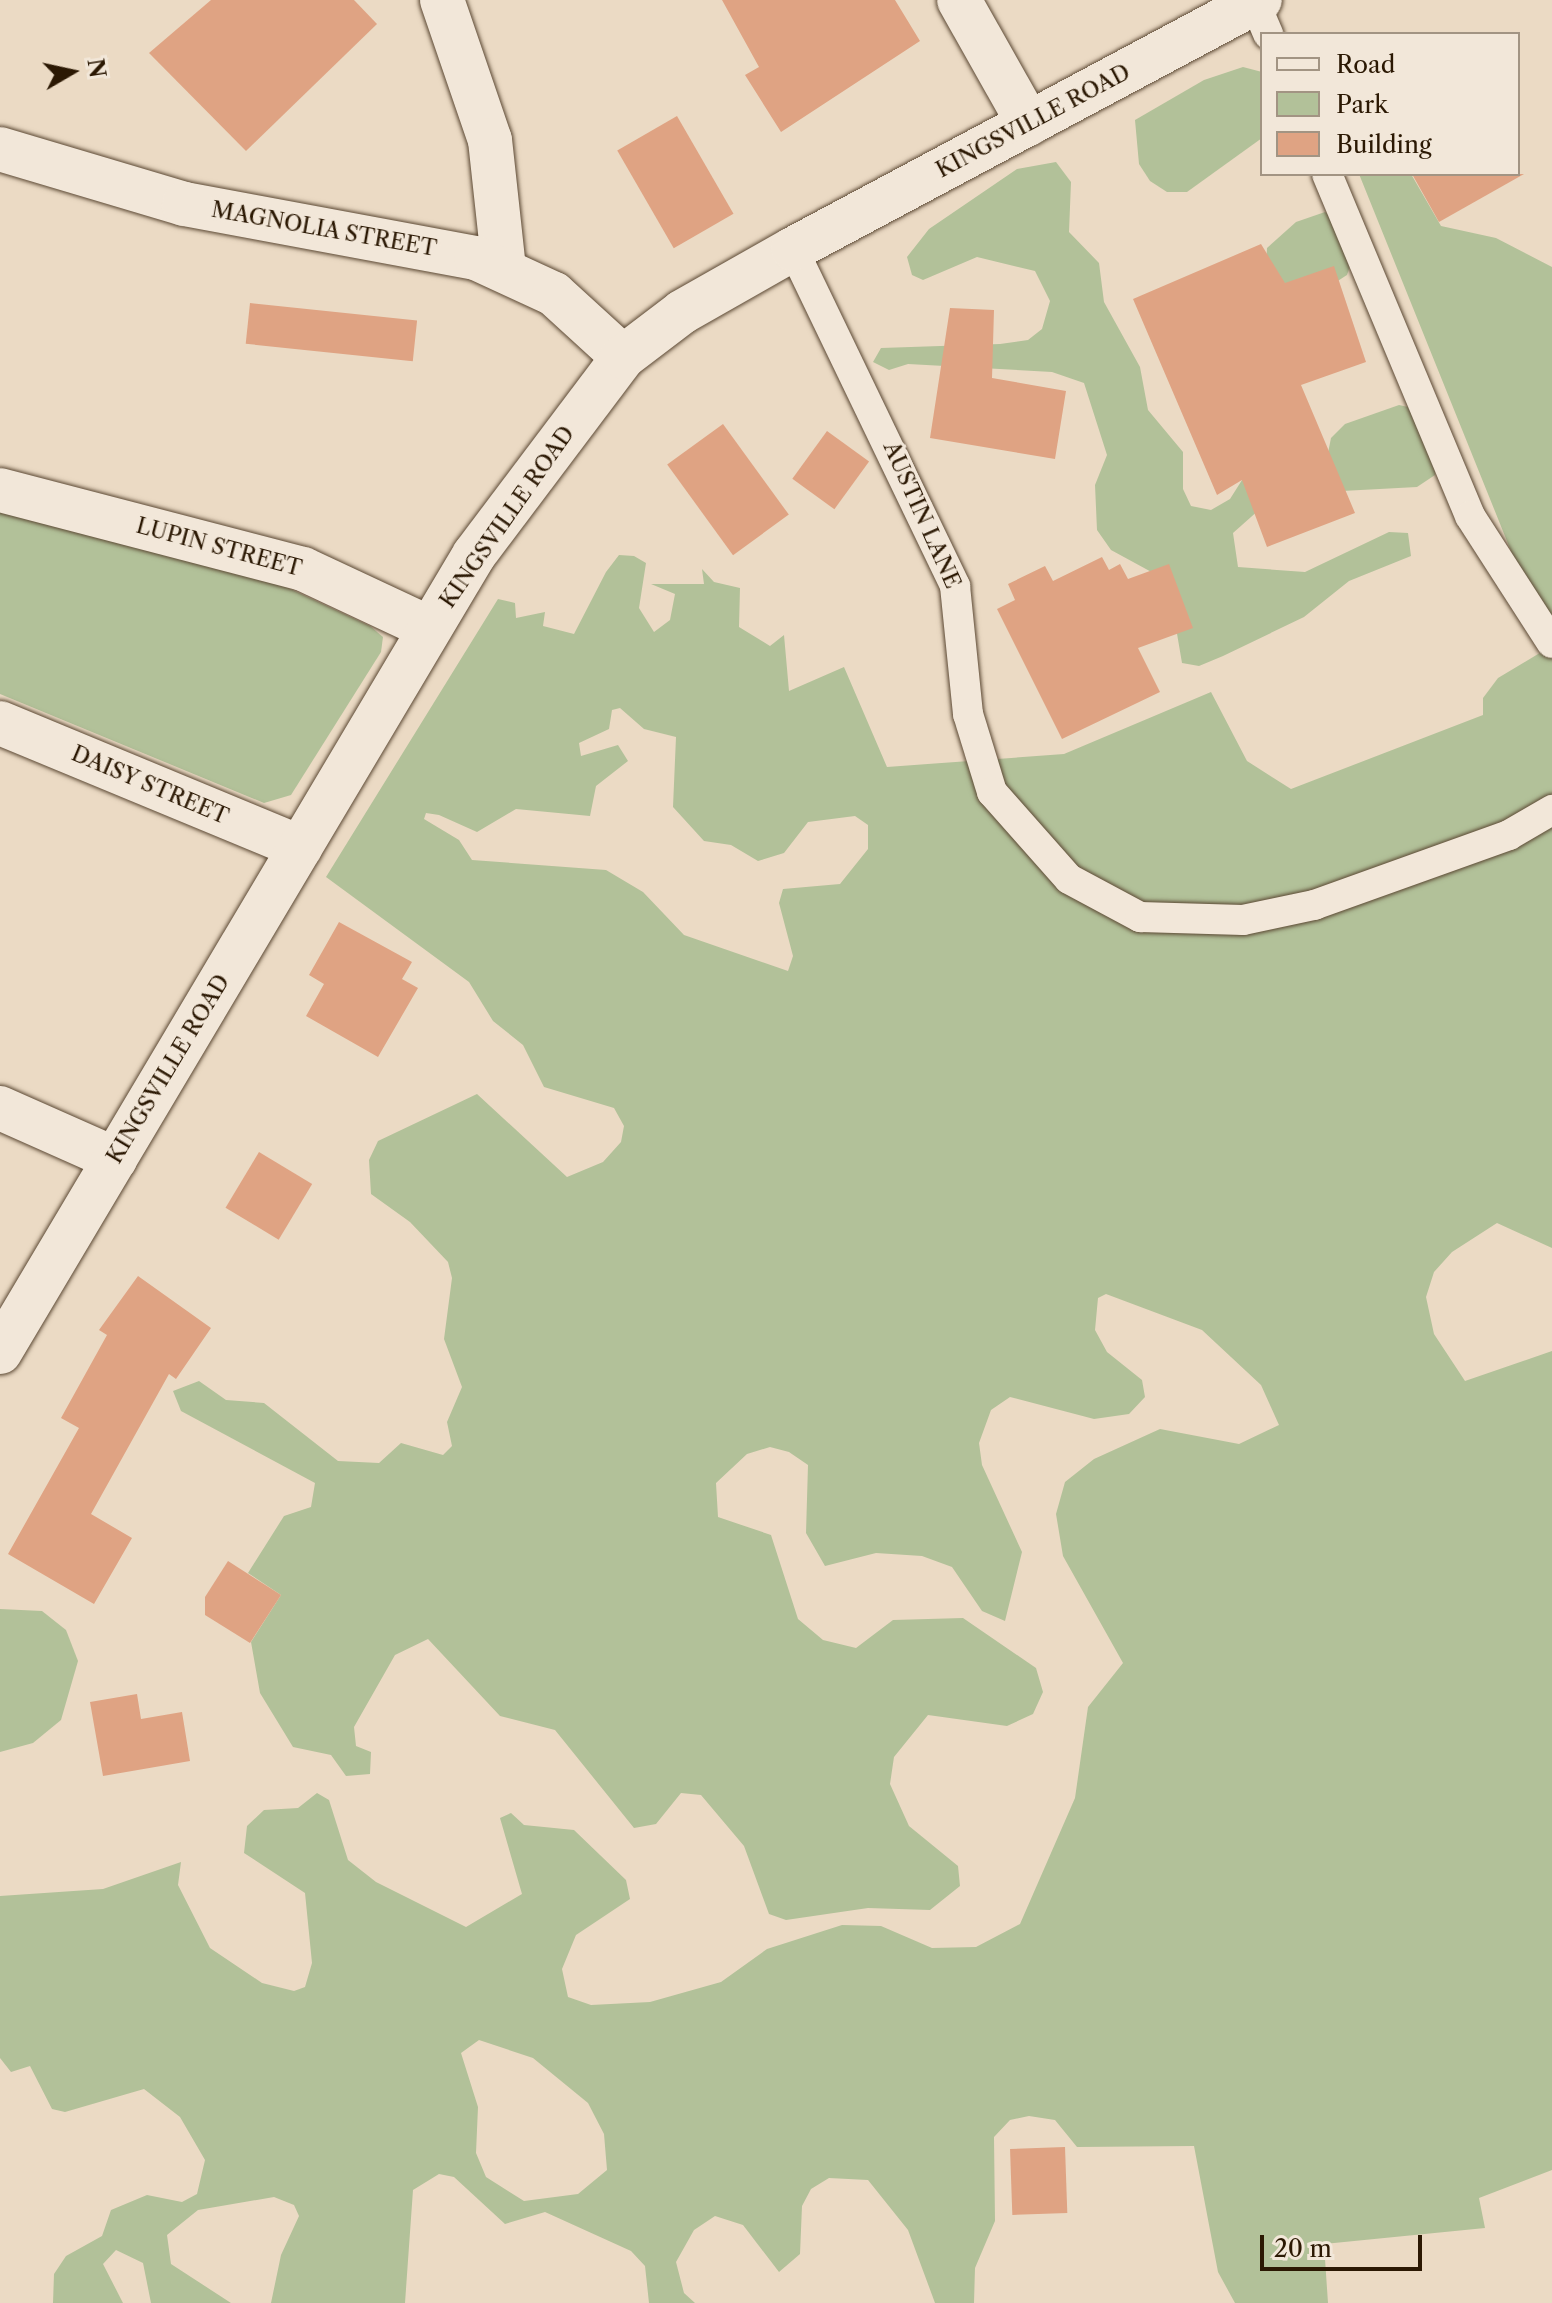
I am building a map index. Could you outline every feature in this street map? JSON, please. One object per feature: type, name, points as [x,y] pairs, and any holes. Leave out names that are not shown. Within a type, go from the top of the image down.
[{"type":"street","points":[[442,0],[490,140],[504,268]]},
{"type":"street","points":[[959,0],[1029,124]]},
{"type":"street","name":"KINGSVILLE ROAD","points":[[0,1352],[474,555],[623,357],[682,312],[793,249],[1029,124],[1261,12]]},
{"type":"street","name":"MAGNOLIA STREET","points":[[0,149],[184,204],[436,248],[504,268],[554,294],[623,357]]},
{"type":"street","name":"LUPIN STREET","points":[[0,490],[303,569],[429,628]]},
{"type":"street","name":"DAISY STREET","points":[[0,723],[300,847]]},
{"type":"street","points":[[0,1108],[115,1159]]},
{"type":"lane","points":[[1328,176],[1470,516],[1552,643]]},
{"type":"lane","name":"AUSTIN LANE","points":[[793,249],[955,586],[968,714],[992,792],[1069,879],[1140,917],[1243,920],[1344,894],[1509,835],[1552,810]]},
{"type":"green space","points":[[1243,67],[1260,71],[1260,139],[1187,192],[1167,192],[1150,181],[1139,164],[1135,120],[1204,80]]},
{"type":"green space","points":[[1056,162],[1071,182],[1069,232],[1099,263],[1104,302],[1140,367],[1148,410],[1183,452],[1183,489],[1191,506],[1211,510],[1230,499],[1249,469],[1269,501],[1233,533],[1238,567],[1305,572],[1389,532],[1408,533],[1411,556],[1349,581],[1304,617],[1223,656],[1199,666],[1182,663],[1168,581],[1111,550],[1097,530],[1095,485],[1107,455],[1084,383],[1052,372],[908,364],[889,370],[873,362],[881,348],[1000,344],[1028,340],[1042,329],[1050,301],[1035,271],[977,257],[923,280],[912,275],[907,257],[929,229],[1017,169]]},
{"type":"green space","points":[[1360,176],[1412,176],[1441,226],[1496,238],[1552,267],[1552,1248],[1497,1223],[1452,1252],[1434,1272],[1426,1297],[1434,1334],[1465,1381],[1552,1351],[1552,2170],[1479,2198],[1485,2228],[1324,2244],[1328,2303],[1235,2303],[1218,2272],[1194,2146],[1077,2147],[1055,2120],[1029,2116],[1010,2120],[994,2137],[995,2221],[975,2268],[974,2303],[935,2303],[908,2230],[868,2180],[829,2178],[811,2189],[802,2206],[800,2254],[779,2272],[743,2225],[715,2216],[694,2230],[676,2262],[684,2293],[695,2303],[649,2303],[645,2266],[631,2251],[545,2212],[505,2224],[454,2177],[439,2174],[413,2190],[405,2303],[271,2303],[281,2255],[299,2216],[294,2205],[274,2197],[198,2210],[167,2235],[171,2264],[231,2303],[151,2303],[143,2263],[116,2250],[103,2264],[123,2303],[53,2303],[54,2274],[66,2256],[102,2236],[111,2210],[147,2195],[182,2202],[197,2194],[205,2160],[180,2117],[144,2089],[65,2112],[52,2109],[30,2066],[11,2072],[0,2058],[0,1896],[103,1889],[181,1862],[178,1885],[210,1948],[262,1983],[294,1991],[305,1987],[312,1963],[305,1893],[244,1853],[247,1826],[264,1810],[298,1808],[317,1793],[329,1800],[348,1860],[376,1882],[466,1927],[522,1894],[500,1818],[511,1813],[524,1825],[574,1830],[626,1880],[630,1899],[576,1935],[562,1969],[568,1997],[591,2005],[650,2002],[721,1982],[767,1949],[842,1925],[881,1926],[932,1948],[976,1947],[1020,1924],[1075,1798],[1088,1707],[1123,1663],[1063,1556],[1056,1514],[1065,1482],[1094,1459],[1160,1429],[1239,1444],[1279,1425],[1261,1385],[1202,1330],[1106,1294],[1098,1298],[1095,1330],[1107,1352],[1142,1380],[1145,1397],[1129,1414],[1094,1419],[1010,1397],[991,1410],[979,1443],[982,1465],[1022,1552],[1005,1621],[982,1611],[952,1567],[922,1556],[876,1553],[825,1566],[806,1533],[808,1465],[789,1452],[770,1447],[747,1454],[716,1483],[718,1517],[771,1535],[798,1619],[823,1640],[856,1648],[893,1620],[963,1618],[1036,1668],[1043,1692],[1033,1714],[1007,1726],[928,1715],[894,1757],[890,1784],[909,1826],[958,1866],[960,1886],[930,1910],[868,1908],[786,1920],[769,1914],[744,1846],[701,1795],[681,1793],[656,1824],[634,1828],[555,1730],[500,1716],[428,1639],[395,1655],[354,1727],[356,1746],[371,1752],[370,1774],[346,1776],[331,1755],[293,1747],[260,1693],[251,1642],[281,1595],[248,1573],[284,1516],[311,1507],[315,1483],[181,1411],[173,1391],[199,1381],[226,1400],[264,1403],[338,1461],[379,1463],[401,1443],[443,1455],[452,1446],[447,1422],[462,1387],[444,1339],[452,1278],[448,1262],[410,1222],[371,1194],[369,1160],[378,1141],[477,1094],[567,1177],[603,1162],[621,1142],[624,1126],[614,1108],[544,1087],[523,1045],[493,1021],[469,982],[326,877],[498,599],[515,603],[516,618],[545,612],[543,626],[574,634],[606,572],[619,555],[634,556],[646,563],[639,608],[654,632],[670,620],[675,594],[651,584],[704,584],[702,569],[714,582],[740,588],[739,627],[770,646],[784,635],[789,691],[844,667],[887,767],[1064,754],[1211,692],[1247,761],[1291,789],[1483,715],[1483,698],[1498,678],[1543,651],[1513,556]],"holes":[[[620,708],[644,729],[676,737],[673,807],[704,841],[731,845],[758,861],[784,853],[808,822],[855,816],[868,825],[868,849],[840,884],[783,889],[779,903],[793,956],[788,971],[684,935],[643,892],[606,870],[472,860],[459,840],[424,819],[426,813],[439,815],[477,832],[516,809],[590,816],[596,786],[628,761],[618,745],[581,756],[579,743],[609,729],[612,710]],[[479,2040],[533,2058],[588,2103],[604,2134],[607,2170],[578,2194],[524,2201],[486,2177],[476,2153],[478,2107],[461,2053]]]},
{"type":"green space","points":[[1325,212],[1336,220],[1351,263],[1347,275],[1333,284],[1279,283],[1266,270],[1267,248],[1296,222]]},
{"type":"green space","points":[[1399,405],[1408,407],[1436,459],[1435,475],[1417,487],[1342,491],[1327,458],[1331,438],[1345,424]]},
{"type":"green space","points":[[0,511],[284,586],[370,626],[383,637],[381,652],[291,795],[264,803],[0,694]]},
{"type":"green space","points":[[0,1609],[42,1611],[66,1630],[78,1661],[61,1720],[33,1743],[0,1752]]},
{"type":"building","points":[[211,0],[354,0],[377,24],[246,151],[149,53]]},
{"type":"building","points":[[722,0],[895,0],[920,41],[781,132],[745,75],[759,67]]},
{"type":"building","points":[[677,116],[734,214],[674,248],[617,150]]},
{"type":"building","points":[[1524,174],[1439,222],[1413,176]]},
{"type":"building","points":[[1261,244],[1285,283],[1334,266],[1366,362],[1301,385],[1355,513],[1267,547],[1242,480],[1217,495],[1133,299]]},
{"type":"building","points":[[250,303],[417,321],[413,361],[246,344]]},
{"type":"building","points":[[950,308],[994,310],[992,378],[1066,391],[1055,459],[930,438]]},
{"type":"building","points":[[723,424],[789,515],[733,555],[667,465]]},
{"type":"building","points":[[827,431],[869,462],[834,509],[792,479]]},
{"type":"building","points":[[1102,557],[1109,570],[1120,564],[1128,579],[1169,564],[1193,628],[1138,648],[1160,692],[1062,739],[997,609],[1015,600],[1008,584],[1045,566],[1053,581]]},
{"type":"building","points":[[339,922],[412,962],[402,979],[418,988],[378,1057],[306,1016],[324,984],[309,975]]},
{"type":"building","points":[[259,1152],[312,1184],[279,1240],[226,1208]]},
{"type":"building","points":[[138,1276],[211,1328],[176,1379],[169,1374],[91,1514],[132,1538],[94,1604],[8,1554],[79,1428],[61,1418],[107,1335],[99,1330]]},
{"type":"building","points":[[228,1561],[281,1595],[250,1643],[205,1615],[205,1597]]},
{"type":"building","points":[[137,1694],[141,1719],[182,1712],[190,1761],[103,1776],[90,1702]]},
{"type":"building","points":[[1065,2147],[1067,2213],[1012,2215],[1010,2149]]}]
